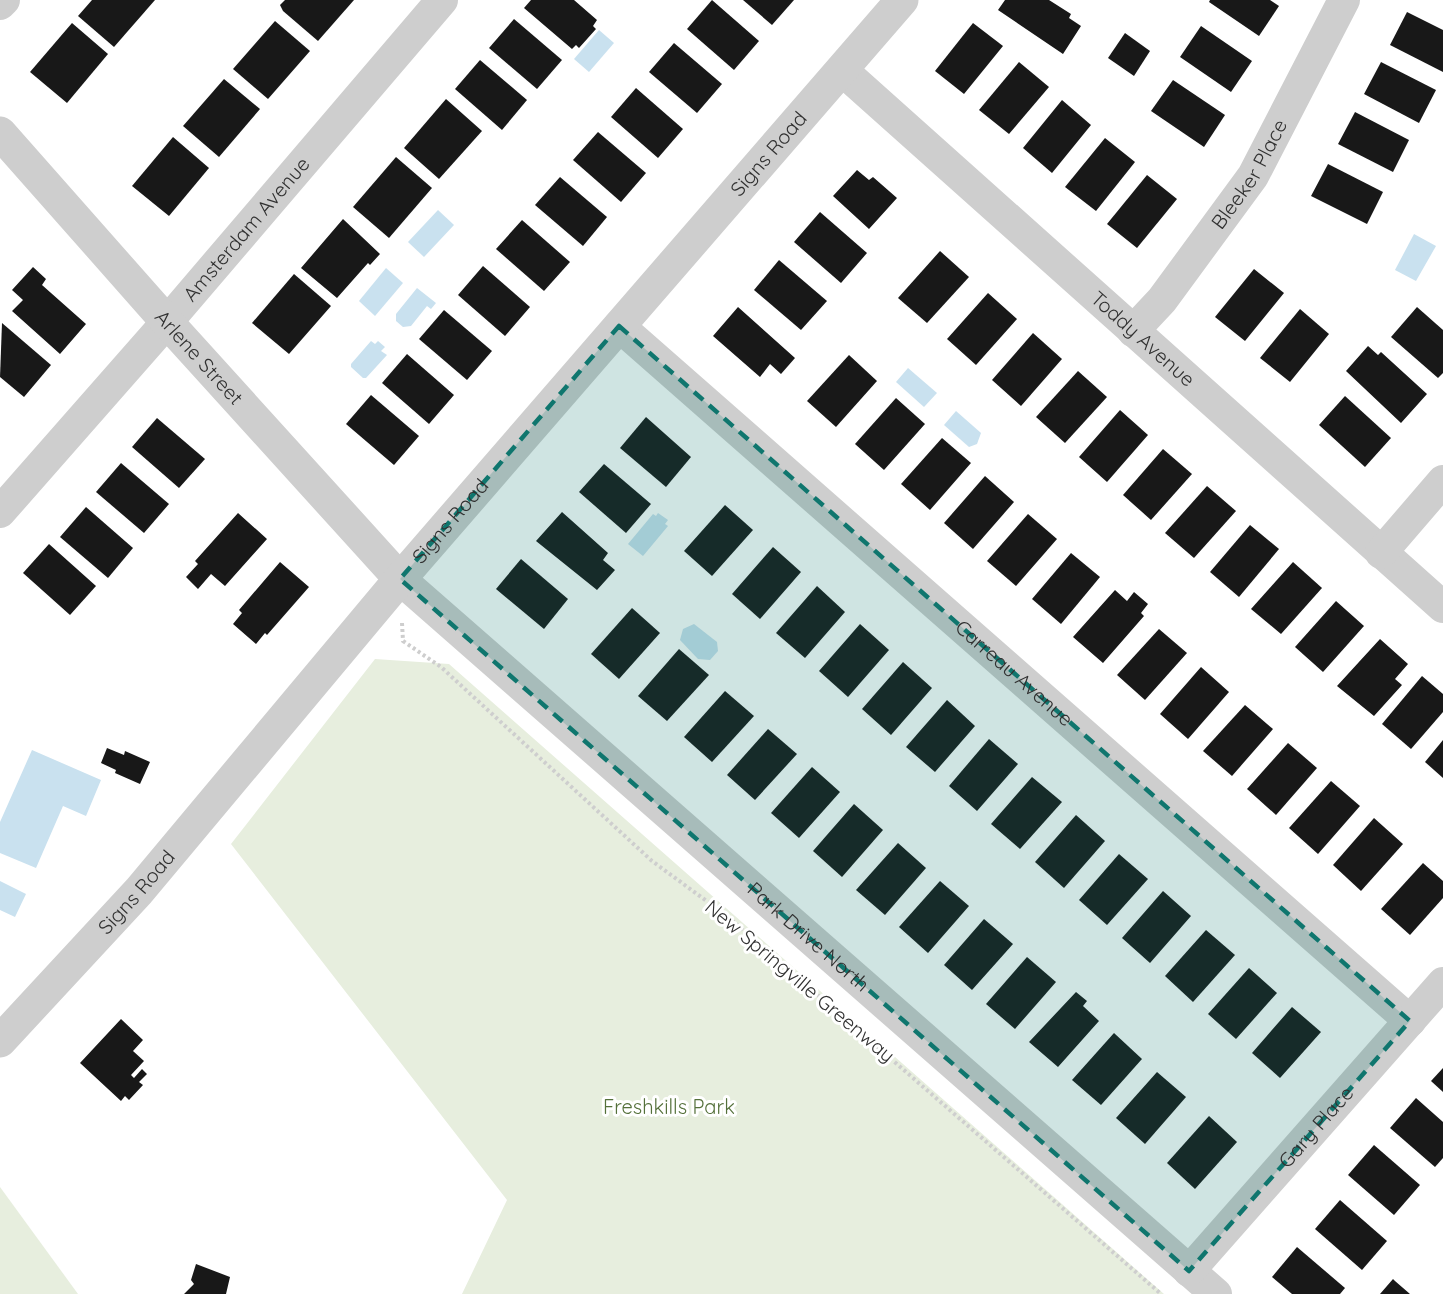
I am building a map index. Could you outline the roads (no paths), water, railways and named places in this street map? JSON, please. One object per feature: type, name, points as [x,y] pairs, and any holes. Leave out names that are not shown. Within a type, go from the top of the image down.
[{"type":"street","points":[[0,4],[4,0]]},
{"type":"street","name":"Amsterdam Avenue","points":[[0,512],[167,322],[442,0]]},
{"type":"street","name":"Signs Road","points":[[0,1041],[139,891],[400,579],[843,71],[902,0]]},
{"type":"street","name":"Bleeker Place","points":[[1132,332],[1162,300],[1252,176],[1344,0]]},
{"type":"street","name":"Toddy Avenue","points":[[843,71],[1132,332],[1443,607]]},
{"type":"street","name":"Arlene Street","points":[[0,133],[167,322],[400,579]]},
{"type":"street","name":"Carreau Avenue","points":[[619,326],[1410,1021]]},
{"type":"street","points":[[1381,553],[1443,481]]},
{"type":"street","name":"Park Drive North","points":[[400,579],[1216,1294]]},
{"type":"street","name":"Gary Place","points":[[1189,1271],[1443,983]]},
{"type":"water","points":[[599,30],[614,43],[589,72],[574,59]]},
{"type":"water","points":[[438,210],[454,225],[424,257],[408,242]]},
{"type":"water","points":[[1414,234],[1436,246],[1416,281],[1395,270]]},
{"type":"water","points":[[386,268],[403,283],[375,316],[359,301]]},
{"type":"water","points":[[417,288],[436,303],[431,309],[427,306],[411,326],[403,327],[396,321],[396,314]]},
{"type":"water","points":[[371,341],[375,344],[378,341],[385,347],[381,351],[387,355],[366,378],[363,378],[351,367],[351,364]]},
{"type":"water","points":[[908,368],[937,393],[924,407],[896,382]]},
{"type":"water","points":[[956,411],[981,433],[977,444],[969,447],[944,425]]},
{"type":"water","points":[[658,513],[668,520],[665,524],[668,526],[643,556],[628,544],[653,514],[656,516]]},
{"type":"water","points":[[694,624],[717,642],[718,651],[710,660],[698,659],[680,640],[683,629]]},
{"type":"water","points":[[32,750],[101,780],[86,816],[63,806],[36,868],[0,853],[0,822]]},
{"type":"water","points":[[0,881],[26,894],[15,917],[0,910]]},
{"type":"park label","name":"Freshkills Park","points":[[669,1107]]}]
